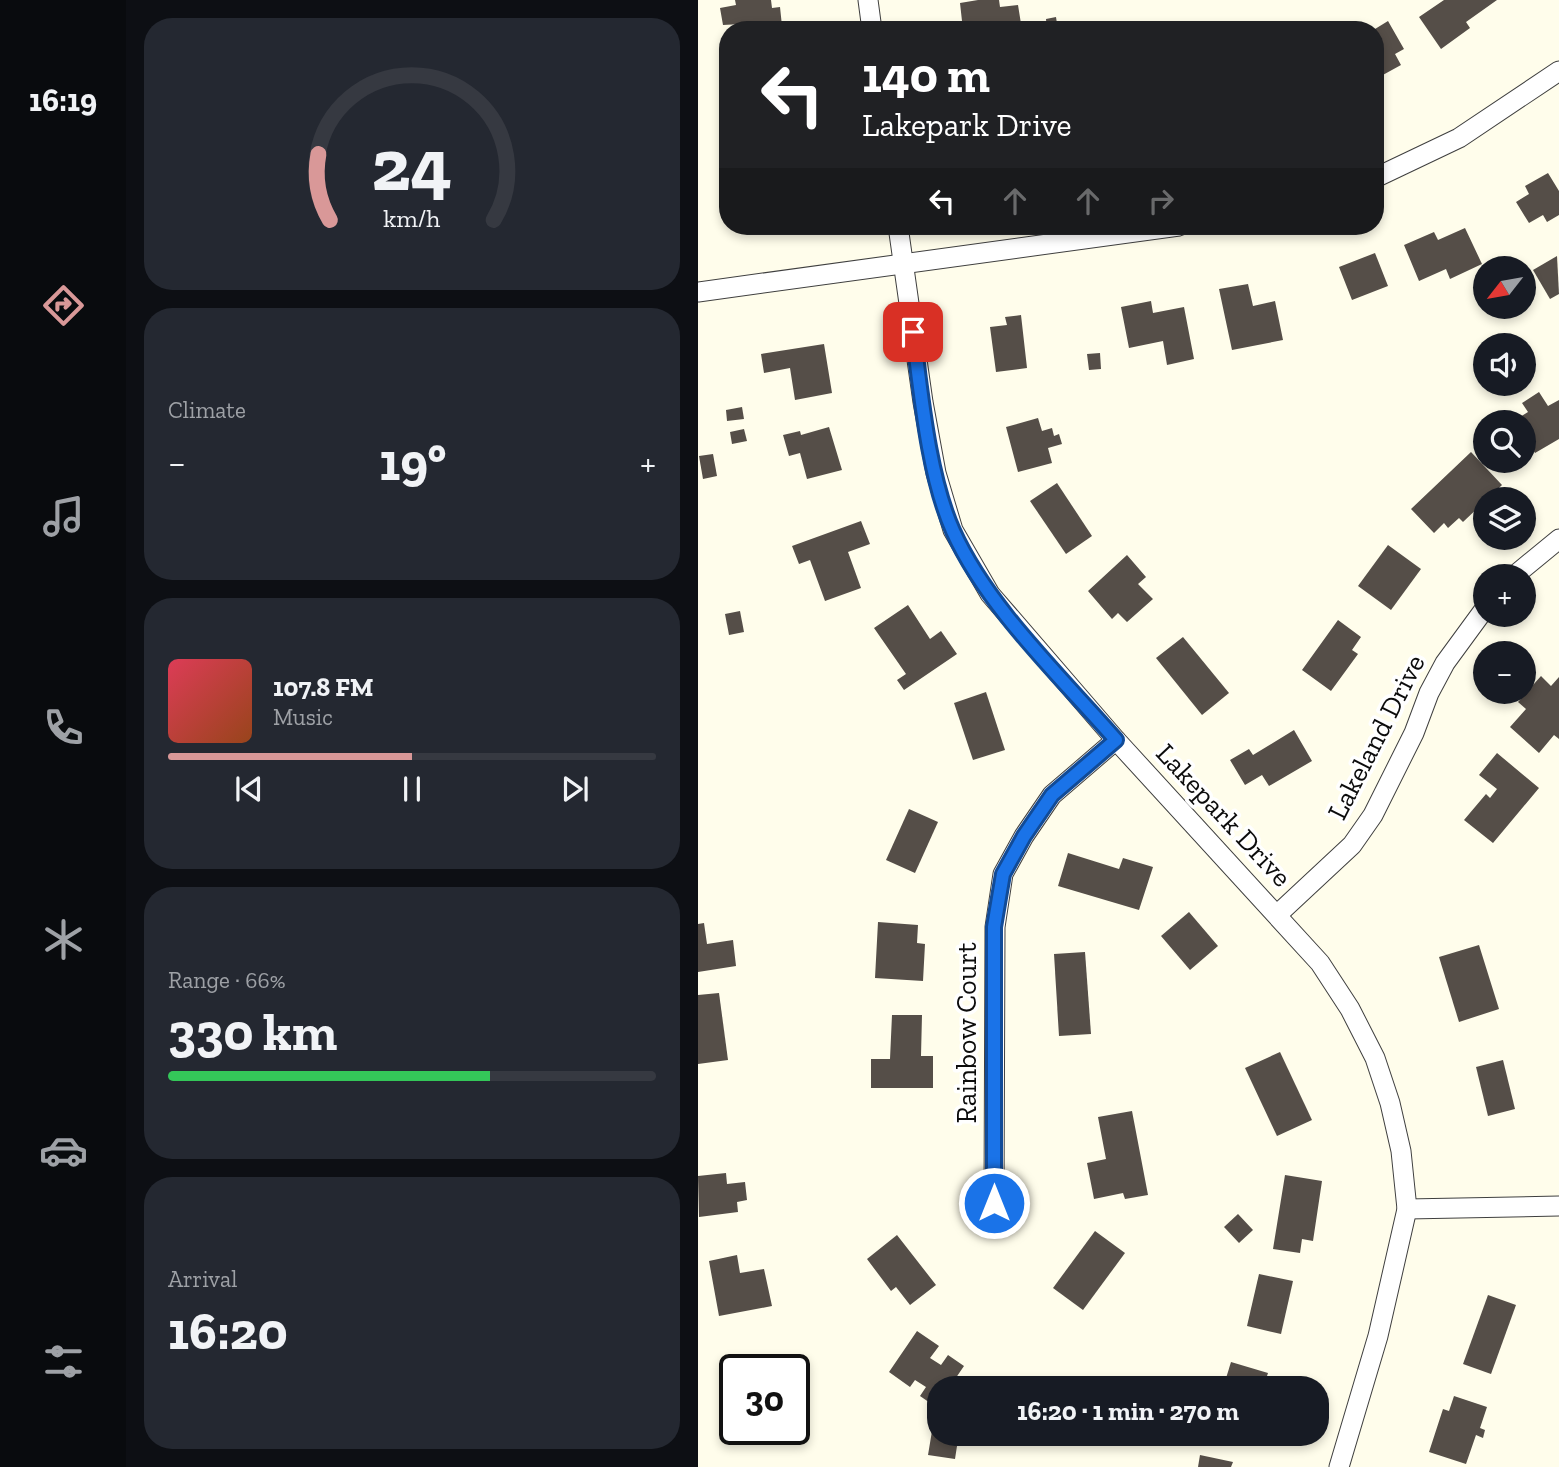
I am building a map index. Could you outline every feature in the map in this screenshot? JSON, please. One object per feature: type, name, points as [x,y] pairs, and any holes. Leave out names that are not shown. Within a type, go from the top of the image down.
[{"type":"street","points":[[868,0],[871,21]]},
{"type":"street","points":[[1384,174],[1459,138],[1559,71]]},
{"type":"street","name":"Lakepark Drive","points":[[899,235],[936,473],[953,530],[990,594],[1116,740],[1278,914],[1320,964],[1350,1009],[1375,1058],[1390,1103],[1401,1151],[1407,1209],[1378,1336],[1339,1467]]},
{"type":"street","points":[[698,292],[1115,235]]},
{"type":"street","points":[[1529,564],[1559,539]]},
{"type":"street","name":"Lakeland Drive","points":[[1278,914],[1352,845],[1373,815],[1414,733],[1429,693],[1452,653],[1473,625]]},
{"type":"street","name":"Rainbow Court","points":[[994,1203],[994,927],[1003,874],[1024,836],[1052,795],[1116,740]]},
{"type":"street","points":[[1407,1209],[1559,1206]]},
{"type":"building","points":[[735,0],[771,0],[772,8],[780,7],[781,21],[722,21],[720,8],[736,5]]},
{"type":"building","points":[[999,0],[1000,7],[1018,5],[1021,21],[962,21],[960,3]]},
{"type":"building","points":[[1444,0],[1497,0],[1466,22],[1470,28],[1441,49],[1419,17]]},
{"type":"building","points":[[1056,17],[1057,21],[1046,21]]},
{"type":"building","points":[[1388,21],[1404,49],[1395,54],[1401,65],[1384,74],[1384,23]]},
{"type":"building","points":[[1548,173],[1559,191],[1559,215],[1547,222],[1543,215],[1529,223],[1516,202],[1529,194],[1525,186]]},
{"type":"building","points":[[1465,228],[1478,256],[1473,256],[1473,268],[1450,279],[1446,269],[1419,281],[1404,245],[1434,232],[1438,240]]},
{"type":"building","points":[[1375,253],[1388,286],[1352,300],[1339,267]]},
{"type":"building","points":[[1557,256],[1559,294],[1550,299],[1536,275],[1536,268]]},
{"type":"building","points":[[1248,284],[1253,306],[1275,301],[1283,340],[1232,350],[1219,289]]},
{"type":"building","points":[[1151,301],[1153,313],[1184,307],[1194,359],[1167,365],[1163,341],[1129,348],[1121,307]]},
{"type":"building","points":[[1021,315],[1027,368],[996,372],[990,327],[1007,325],[1005,317]]},
{"type":"building","points":[[824,344],[832,393],[795,400],[790,368],[764,373],[761,354]]},
{"type":"building","points":[[1100,353],[1101,369],[1089,370],[1087,354]]},
{"type":"building","points":[[1539,392],[1548,406],[1559,400],[1559,439],[1536,452],[1536,410],[1527,410],[1522,403]]},
{"type":"building","points":[[742,407],[744,419],[727,421],[726,410]]},
{"type":"building","points":[[1038,418],[1042,431],[1052,428],[1054,436],[1059,434],[1062,444],[1048,448],[1052,463],[1018,472],[1006,427]]},
{"type":"building","points":[[829,427],[842,470],[807,479],[800,453],[789,456],[783,435],[800,431],[801,435]]},
{"type":"building","points":[[744,429],[747,441],[732,444],[730,432]]},
{"type":"building","points":[[1471,452],[1473,473],[1491,473],[1502,485],[1473,487],[1473,513],[1463,522],[1459,518],[1448,528],[1444,523],[1434,533],[1411,509]]},
{"type":"building","points":[[713,454],[717,476],[703,479],[699,456]]},
{"type":"building","points":[[1057,483],[1092,536],[1066,554],[1030,501]]},
{"type":"building","points":[[861,521],[870,544],[848,552],[861,588],[825,601],[810,560],[799,564],[792,546]]},
{"type":"building","points":[[1388,545],[1421,569],[1391,610],[1358,586]]},
{"type":"building","points":[[1127,555],[1146,577],[1138,584],[1153,599],[1127,622],[1118,613],[1112,619],[1088,591]]},
{"type":"building","points":[[908,605],[930,639],[941,631],[957,654],[904,690],[897,680],[906,674],[874,628]]},
{"type":"building","points":[[740,611],[744,632],[729,635],[725,614]]},
{"type":"building","points":[[1338,620],[1361,637],[1352,650],[1358,654],[1331,691],[1302,670]]},
{"type":"building","points":[[1183,637],[1229,693],[1202,715],[1156,658]]},
{"type":"building","points":[[1541,676],[1551,686],[1559,677],[1559,739],[1554,735],[1539,753],[1510,727],[1526,709],[1520,704],[1536,704],[1536,682]]},
{"type":"building","points":[[986,692],[1005,750],[973,760],[954,703]]},
{"type":"building","points":[[1294,730],[1312,761],[1269,786],[1262,775],[1245,785],[1230,760],[1249,749],[1253,755]]},
{"type":"building","points":[[1497,753],[1539,788],[1493,843],[1464,820],[1486,794],[1490,798],[1497,789],[1479,775]]},
{"type":"building","points":[[909,809],[938,822],[915,873],[886,860]]},
{"type":"building","points":[[1068,853],[1119,869],[1123,858],[1153,867],[1139,910],[1058,886]]},
{"type":"building","points":[[1189,912],[1218,946],[1190,970],[1161,936]]},
{"type":"building","points":[[878,922],[918,925],[917,943],[925,944],[923,981],[875,978]]},
{"type":"building","points":[[704,923],[707,944],[733,940],[736,966],[698,972],[698,924]]},
{"type":"building","points":[[1479,945],[1499,1009],[1459,1022],[1439,957]]},
{"type":"building","points":[[1085,952],[1091,1034],[1059,1036],[1054,954]]},
{"type":"building","points":[[719,993],[728,1060],[698,1064],[698,995]]},
{"type":"building","points":[[892,1015],[922,1015],[921,1056],[933,1056],[933,1088],[871,1088],[871,1059],[890,1059]]},
{"type":"building","points":[[1280,1052],[1312,1120],[1277,1136],[1245,1068]]},
{"type":"building","points":[[1503,1060],[1515,1109],[1488,1116],[1476,1067]]},
{"type":"building","points":[[1132,1111],[1148,1195],[1125,1199],[1123,1193],[1094,1199],[1087,1163],[1106,1159],[1098,1117]]},
{"type":"building","points":[[726,1173],[727,1184],[745,1182],[747,1200],[737,1202],[738,1212],[699,1217],[698,1176]]},
{"type":"building","points":[[1285,1175],[1322,1181],[1313,1241],[1302,1239],[1300,1253],[1273,1249]]},
{"type":"building","points":[[1238,1214],[1253,1230],[1239,1243],[1224,1227]]},
{"type":"building","points":[[1095,1231],[1125,1253],[1083,1310],[1053,1288]]},
{"type":"building","points":[[897,1235],[936,1285],[910,1305],[896,1287],[891,1291],[867,1259]]},
{"type":"building","points":[[737,1255],[740,1273],[764,1269],[772,1306],[719,1316],[709,1261]]},
{"type":"building","points":[[1259,1274],[1293,1281],[1281,1334],[1247,1326]]},
{"type":"building","points":[[1488,1295],[1516,1305],[1491,1374],[1463,1364]]},
{"type":"building","points":[[917,1331],[939,1346],[930,1358],[941,1365],[948,1355],[964,1366],[957,1376],[927,1376],[927,1401],[920,1396],[926,1387],[915,1380],[910,1387],[889,1372]]},
{"type":"building","points":[[1231,1362],[1268,1373],[1267,1376],[1227,1376]]},
{"type":"building","points":[[1454,1396],[1487,1407],[1480,1428],[1485,1430],[1483,1438],[1476,1435],[1466,1464],[1429,1452],[1443,1409],[1449,1411]]},
{"type":"building","points":[[930,1446],[957,1446],[955,1459],[928,1455]]},
{"type":"building","points":[[1200,1455],[1233,1462],[1231,1467],[1198,1467]]},
{"type":"route","points":[[913,332],[936,473],[953,530],[990,594],[1116,740],[1052,795],[1024,836],[1003,874],[994,927],[994,1203]]}]
